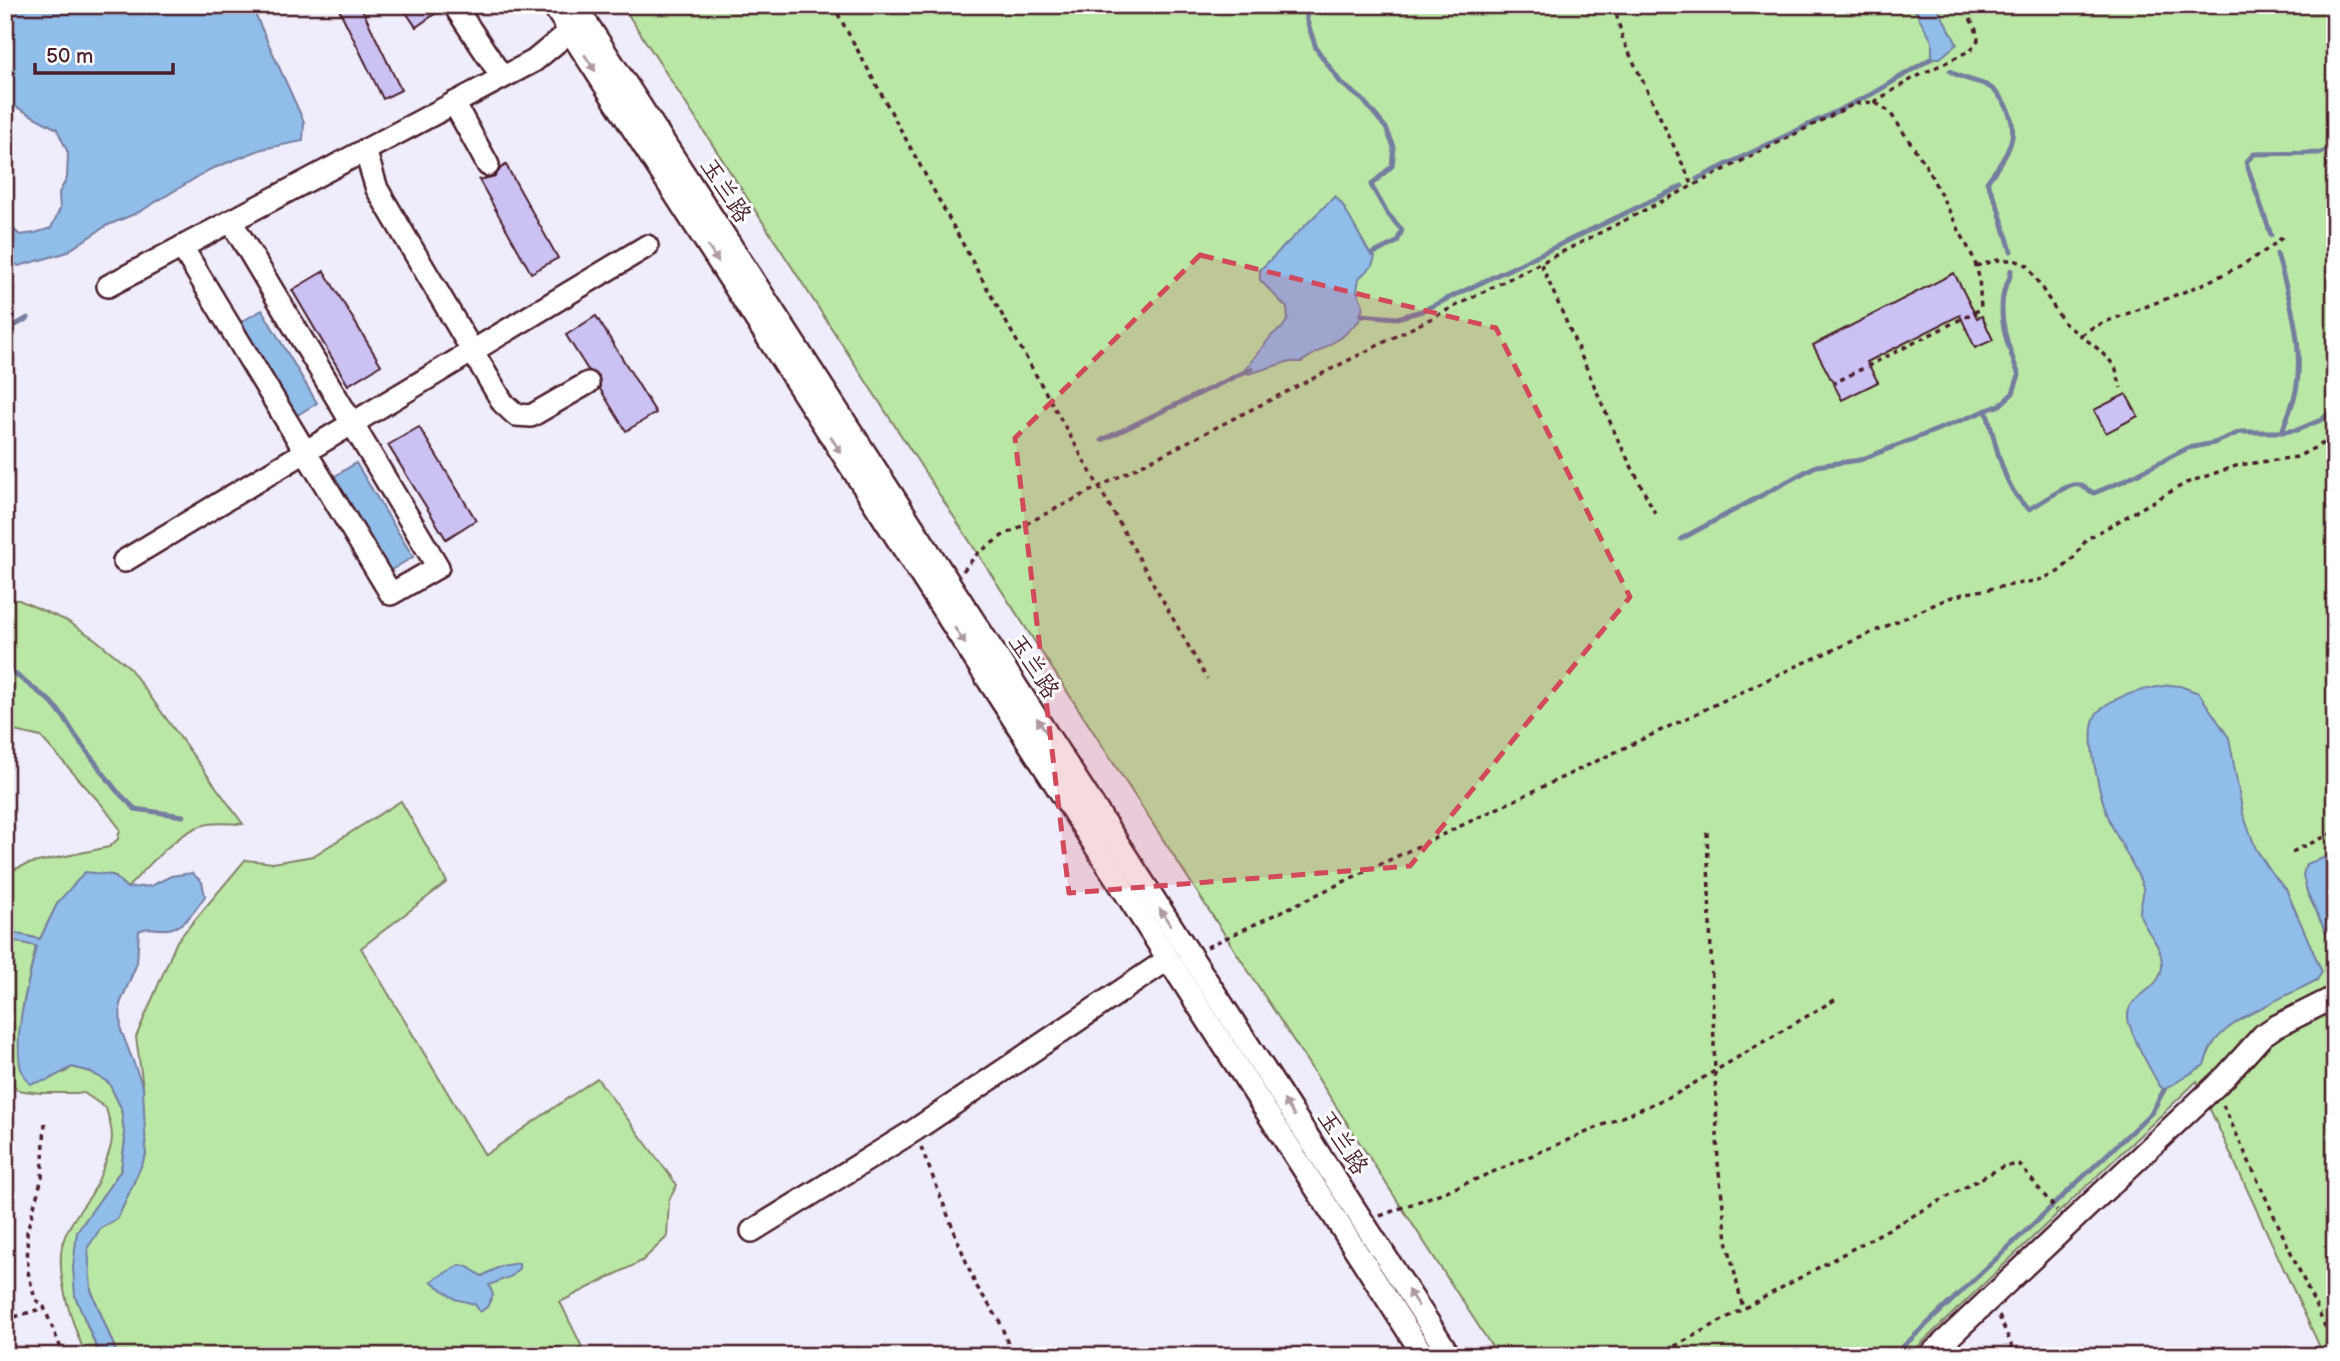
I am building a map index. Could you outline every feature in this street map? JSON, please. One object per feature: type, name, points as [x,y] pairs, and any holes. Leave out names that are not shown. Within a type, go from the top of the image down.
[{"type":"street","points":[[454,5],[502,77]]},
{"type":"street","name":"玉兰路","points":[[553,5],[576,19],[951,586],[1424,1356]]},
{"type":"street","points":[[108,286],[534,61],[576,19]]},
{"type":"street","name":"玉兰路","points":[[576,19],[1181,959],[1450,1356]]},
{"type":"street","points":[[454,103],[488,165]]},
{"type":"street","points":[[365,150],[377,189],[503,403],[516,415],[531,416],[588,383]]},
{"type":"street","points":[[182,247],[391,594],[439,568],[231,221]]},
{"type":"street","points":[[124,561],[647,246]]},
{"type":"street","points":[[752,1231],[915,1130],[1161,964],[1181,959]]},
{"type":"street","points":[[1930,1356],[2215,1087],[2263,1035],[2335,997]]},
{"type":"path","points":[[833,5],[983,281],[1207,679]]},
{"type":"path","points":[[1614,5],[1623,40],[1693,186]]},
{"type":"path","points":[[951,586],[977,554],[1002,536],[1854,104],[1874,102],[1910,80],[1971,50],[1978,40],[1976,30],[1963,5]]},
{"type":"path","points":[[1834,383],[1981,309],[1976,266],[1956,222],[1925,164],[1889,111],[1874,102]]},
{"type":"path","points":[[2081,335],[2095,326],[2222,274],[2268,250],[2285,234]]},
{"type":"path","points":[[1976,266],[1998,260],[2014,260],[2026,265],[2064,323],[2098,348],[2115,366],[2121,388]]},
{"type":"path","points":[[1540,263],[1618,440],[1655,513]]},
{"type":"path","points":[[1181,959],[1777,675],[1950,598],[2039,580],[2058,572],[2072,560],[2087,539],[2186,483],[2231,467],[2297,457],[2335,437]]},
{"type":"path","points":[[1707,832],[1718,1163],[1727,1240],[1743,1309]]},
{"type":"path","points":[[2292,852],[2335,832]]},
{"type":"path","points":[[1375,1218],[1460,1186],[1676,1094],[1836,999]]},
{"type":"path","points":[[2215,1087],[2335,1348]]},
{"type":"path","points":[[45,1123],[42,1178],[27,1231],[30,1286],[35,1299],[44,1307],[64,1356]]},
{"type":"path","points":[[915,1130],[975,1284],[999,1321],[1013,1356]]},
{"type":"path","points":[[1657,1356],[2002,1167],[2019,1164],[2057,1211]]},
{"type":"path","points":[[1991,1298],[2017,1356]]},
{"type":"path","points":[[5,1320],[44,1307]]},
{"type":"highlighted area","points":[[1200,255],[1496,328],[1630,597],[1410,866],[1069,893],[1015,438]]},
{"type":"green space","points":[[622,5],[2335,5],[2335,1356],[2324,1356],[2197,1081],[1908,1356],[1498,1356]]},
{"type":"green space","points":[[5,599],[19,600],[67,621],[95,639],[128,666],[243,824],[213,823],[198,827],[165,850],[127,888],[113,875],[58,902],[40,939],[5,931],[5,873],[28,864],[109,847],[118,839],[120,829],[41,737],[5,729]]},
{"type":"green space","points":[[401,801],[447,882],[361,948],[485,1155],[597,1078],[677,1185],[669,1200],[667,1237],[642,1261],[560,1302],[582,1347],[568,1356],[118,1356],[91,1290],[87,1247],[101,1228],[118,1218],[142,1111],[143,1087],[136,1037],[177,941],[245,860],[273,863],[313,856]]},
{"type":"green space","points":[[5,939],[36,946],[23,1005],[64,1073],[72,1067],[91,1072],[109,1083],[121,1108],[125,1140],[121,1170],[77,1232],[75,1296],[100,1356],[86,1356],[81,1344],[67,1302],[61,1259],[67,1232],[93,1191],[108,1156],[112,1140],[110,1122],[106,1108],[84,1093],[17,1090],[8,1075],[5,1066]]},
{"type":"water","points":[[17,5],[251,5],[304,122],[303,141],[262,149],[209,170],[139,212],[106,226],[65,253],[19,266],[5,259],[5,118],[12,228],[20,235],[51,228],[60,209],[59,193],[67,178],[68,153],[57,129],[5,101],[5,54]]},
{"type":"water","points":[[1912,5],[1936,5],[1957,44],[1940,58],[1932,58],[1932,41]]},
{"type":"water","points":[[1335,196],[1369,252],[1375,257],[1372,266],[1359,278],[1357,291],[1363,305],[1360,320],[1342,337],[1301,362],[1287,362],[1249,374],[1244,371],[1288,319],[1287,308],[1260,280],[1260,270]]},
{"type":"water","points":[[262,310],[317,403],[294,417],[239,323]]},
{"type":"water","points":[[356,463],[413,557],[388,572],[332,478]]},
{"type":"water","points":[[2170,685],[2199,693],[2229,738],[2243,814],[2256,849],[2286,889],[2322,972],[2317,980],[2263,1007],[2224,1031],[2214,1043],[2204,1065],[2164,1090],[2132,1033],[2128,1018],[2129,1009],[2134,1002],[2155,984],[2160,976],[2160,952],[2140,914],[2143,891],[2141,881],[2112,826],[2103,802],[2095,769],[2092,736],[2097,713],[2112,701],[2131,693]]},
{"type":"water","points":[[2335,854],[2335,953],[2307,892],[2303,875],[2306,864]]},
{"type":"water","points":[[85,872],[113,875],[127,888],[151,886],[171,876],[192,873],[202,882],[205,896],[182,924],[169,929],[148,928],[139,931],[137,963],[120,1004],[121,1030],[143,1087],[146,1155],[118,1218],[101,1228],[88,1247],[91,1290],[118,1356],[100,1356],[75,1296],[73,1267],[77,1232],[121,1170],[125,1140],[121,1108],[109,1083],[91,1072],[72,1067],[48,1080],[30,1084],[27,1080],[20,1065],[19,1035],[36,946],[5,939],[5,931],[40,939],[58,902]]},
{"type":"water","points":[[519,1263],[519,1268],[512,1276],[489,1285],[493,1295],[487,1307],[480,1312],[475,1304],[455,1299],[431,1281],[459,1265],[466,1266],[482,1276],[501,1266]]},
{"type":"building","points":[[337,5],[360,5],[401,90],[383,99]]},
{"type":"building","points":[[401,5],[441,5],[442,9],[416,27]]},
{"type":"building","points":[[506,165],[558,258],[531,273],[479,180],[495,176]]},
{"type":"building","points":[[324,271],[381,365],[348,385],[292,290]]},
{"type":"building","points":[[1954,273],[1977,318],[1982,316],[1993,340],[1975,348],[1960,315],[1867,362],[1878,382],[1842,400],[1813,345]]},
{"type":"building","points":[[596,316],[656,413],[626,431],[600,389],[599,376],[588,370],[566,335]]},
{"type":"building","points":[[2126,394],[2138,416],[2106,433],[2094,410]]},
{"type":"building","points":[[419,427],[476,520],[446,539],[388,445]]},
{"type":"waterway","points":[[1306,5],[1307,21],[1316,48],[1341,83],[1363,100],[1386,128],[1394,147],[1392,166],[1371,185],[1387,213],[1402,230],[1397,242],[1372,254]]},
{"type":"waterway","points":[[1697,179],[1872,94],[1932,58]]},
{"type":"waterway","points":[[1950,71],[1991,88],[2003,101],[2010,115],[2010,145],[1987,182],[1997,204],[2011,251]]},
{"type":"waterway","points":[[2271,235],[2246,162],[2254,154],[2320,153],[2335,148]]},
{"type":"waterway","points":[[1361,315],[1397,318],[1422,311],[1682,186]]},
{"type":"waterway","points":[[2277,254],[2294,319],[2298,352],[2296,391],[2282,432]]},
{"type":"waterway","points":[[1681,539],[1816,466],[1860,460],[2000,405],[2013,393],[2019,375],[2008,345],[2002,312],[2004,291],[2011,270]]},
{"type":"waterway","points":[[5,331],[28,318]]},
{"type":"waterway","points":[[1102,440],[1251,369]]},
{"type":"waterway","points":[[1986,410],[2006,477],[2012,489],[2029,509],[2074,485],[2094,493],[2188,448],[2214,443],[2240,432],[2297,430],[2321,420],[2335,409]]},
{"type":"waterway","points":[[5,669],[50,701],[116,790],[135,809],[183,816]]},
{"type":"waterway","points":[[1893,1356],[2152,1112],[2164,1090]]}]
